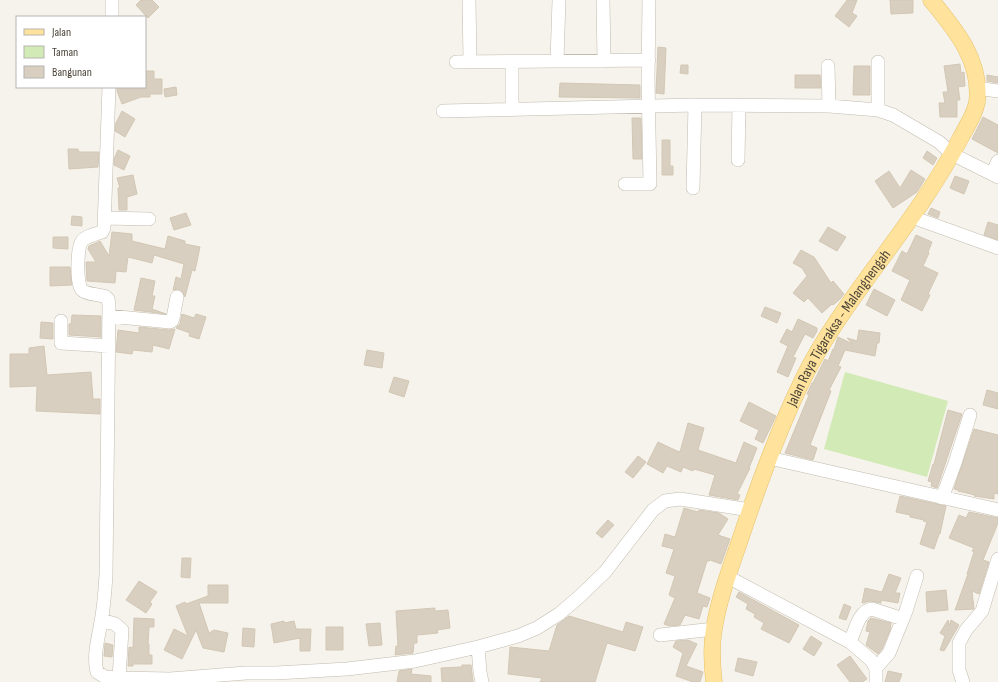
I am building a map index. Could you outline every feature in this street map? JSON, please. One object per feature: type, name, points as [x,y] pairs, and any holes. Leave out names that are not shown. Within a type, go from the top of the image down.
[{"type":"main road","name":"Jalan Raya Tigaraksa - Malangnengah","points":[[714,682],[714,629],[728,577],[769,458],[805,376],[829,332],[912,217],[952,154],[974,112],[977,102],[977,88],[974,69],[966,46],[932,0]]},
{"type":"street","points":[[112,0],[112,16]]},
{"type":"street","points":[[469,0],[470,62]]},
{"type":"street","points":[[557,61],[559,0]]},
{"type":"street","points":[[603,0],[604,61]]},
{"type":"street","points":[[625,184],[650,184],[649,0]]},
{"type":"street","points":[[456,62],[649,60]]},
{"type":"street","points":[[512,62],[512,109]]},
{"type":"street","points":[[878,62],[878,110]]},
{"type":"street","points":[[828,66],[829,106]]},
{"type":"street","points":[[109,88],[104,228],[102,232],[86,237],[80,245],[78,270],[81,289],[108,299],[109,316],[106,575],[105,592],[95,653],[97,672],[105,676],[119,678],[200,679],[246,673],[277,677],[415,661],[478,647],[518,636],[537,628],[559,614],[579,598],[605,572],[653,510],[665,501],[680,500],[750,510]]},
{"type":"street","points":[[977,88],[998,91]]},
{"type":"street","points":[[692,188],[695,105]]},
{"type":"street","points":[[443,111],[695,105],[829,106],[878,110],[893,114],[939,142],[952,154],[995,176],[998,161]]},
{"type":"street","points":[[738,160],[739,106]]},
{"type":"street","points":[[912,217],[998,248]]},
{"type":"street","points":[[105,218],[149,219]]},
{"type":"street","points":[[109,316],[170,322],[173,318],[177,297]]},
{"type":"street","points":[[61,321],[62,343],[109,346]]},
{"type":"street","points":[[942,498],[956,463],[970,415]]},
{"type":"street","points":[[769,458],[998,510]]},
{"type":"street","points":[[963,682],[958,670],[959,643],[966,630],[982,610],[998,559]]},
{"type":"street","points":[[876,668],[889,653],[903,619],[916,576]]},
{"type":"street","points":[[728,577],[850,642],[871,660],[876,668],[876,682]]},
{"type":"street","points":[[850,642],[863,613],[868,609],[903,619]]},
{"type":"street","points":[[101,620],[115,624],[122,630],[119,678]]},
{"type":"street","points":[[660,635],[714,629]]},
{"type":"street","points":[[478,647],[482,682]]},
{"type":"green space","points":[[845,372],[948,401],[927,477],[824,449]]},
{"type":"building","points":[[141,0],[152,0],[159,7],[148,18],[136,5]]},
{"type":"building","points":[[847,0],[857,0],[852,13],[857,16],[849,27],[835,16]]},
{"type":"building","points":[[890,0],[913,0],[913,13],[891,14]]},
{"type":"building","points":[[658,47],[666,48],[664,94],[656,93]]},
{"type":"building","points":[[960,64],[961,73],[964,72],[965,86],[958,87],[960,100],[957,100],[957,117],[940,117],[939,103],[945,103],[943,92],[948,92],[944,66]]},
{"type":"building","points":[[681,65],[688,65],[688,74],[680,73]]},
{"type":"building","points":[[854,66],[870,66],[870,95],[853,95]]},
{"type":"building","points":[[146,71],[154,71],[154,79],[162,79],[162,94],[150,94],[150,97],[141,97],[122,104],[117,88],[146,88]]},
{"type":"building","points":[[795,75],[820,75],[821,88],[795,88]]},
{"type":"building","points":[[987,75],[998,77],[998,83],[987,81]]},
{"type":"building","points":[[560,83],[640,85],[640,98],[559,97]]},
{"type":"building","points":[[176,87],[177,95],[165,97],[164,89]]},
{"type":"building","points":[[122,111],[135,119],[125,137],[115,131],[116,123]]},
{"type":"building","points":[[983,117],[998,125],[998,153],[972,139]]},
{"type":"building","points":[[632,118],[641,118],[642,159],[633,159]]},
{"type":"building","points":[[662,140],[670,140],[670,166],[673,166],[673,175],[662,175]]},
{"type":"building","points":[[68,149],[78,149],[79,152],[99,152],[98,167],[69,169]]},
{"type":"building","points":[[118,150],[130,156],[124,170],[114,165],[114,159]]},
{"type":"building","points":[[927,151],[937,158],[933,165],[923,158]]},
{"type":"building","points":[[911,170],[925,179],[917,192],[893,208],[875,181],[889,171],[900,188]]},
{"type":"building","points":[[133,175],[137,194],[127,197],[127,210],[119,210],[118,188],[120,188],[117,178]]},
{"type":"building","points":[[955,176],[969,181],[964,194],[950,188]]},
{"type":"building","points":[[931,208],[940,212],[938,218],[928,214]]},
{"type":"building","points":[[186,213],[191,225],[174,230],[170,218]]},
{"type":"building","points":[[72,216],[82,217],[82,226],[71,225]]},
{"type":"building","points":[[988,222],[998,225],[998,240],[984,235]]},
{"type":"building","points":[[828,227],[846,237],[837,251],[819,241]]},
{"type":"building","points":[[112,232],[132,234],[132,241],[165,249],[168,236],[185,241],[185,244],[200,247],[195,271],[192,270],[185,297],[182,291],[178,289],[173,290],[176,277],[181,279],[184,264],[154,255],[152,263],[128,257],[126,272],[116,271],[115,283],[87,281],[86,262],[96,262],[88,249],[89,246],[100,241],[109,256]]},
{"type":"building","points":[[916,235],[932,242],[923,266],[938,273],[922,311],[901,300],[910,280],[892,271],[902,251],[907,254]]},
{"type":"building","points":[[53,237],[68,237],[68,249],[53,248]]},
{"type":"building","points":[[801,250],[814,257],[831,283],[833,281],[844,294],[822,313],[808,298],[804,302],[793,293],[807,276],[802,268],[793,263]]},
{"type":"building","points":[[50,267],[70,267],[72,285],[50,286]]},
{"type":"building","points":[[141,278],[155,281],[152,296],[155,296],[152,309],[166,314],[134,310]]},
{"type":"building","points":[[874,289],[895,300],[887,316],[866,305]]},
{"type":"building","points":[[765,307],[781,313],[777,323],[761,316]]},
{"type":"building","points":[[182,314],[194,318],[196,314],[206,317],[199,339],[189,336],[190,333],[176,328],[180,324]]},
{"type":"building","points":[[72,315],[101,316],[101,337],[69,335],[69,324],[71,324]]},
{"type":"building","points":[[798,319],[817,328],[817,331],[813,338],[805,334],[793,357],[796,358],[788,377],[777,372],[788,346],[780,342],[787,329],[792,332]]},
{"type":"building","points":[[41,322],[53,323],[53,339],[40,338]]},
{"type":"building","points":[[139,327],[169,330],[175,329],[169,349],[153,345],[152,352],[133,350],[132,354],[116,352],[118,330],[139,333]]},
{"type":"building","points":[[859,330],[880,333],[875,356],[845,350],[838,366],[841,367],[829,390],[831,391],[810,445],[817,448],[813,460],[785,453],[809,395],[807,394],[812,383],[825,359],[828,361],[838,337],[853,344],[847,338],[857,341]]},
{"type":"building","points":[[44,346],[47,375],[91,372],[93,399],[100,399],[100,414],[36,411],[37,386],[10,387],[10,354],[29,354],[29,348]]},
{"type":"building","points":[[367,350],[384,353],[382,368],[364,365]]},
{"type":"building","points":[[394,377],[409,381],[404,397],[389,392]]},
{"type":"building","points":[[987,390],[998,393],[998,409],[983,405]]},
{"type":"building","points":[[749,402],[776,416],[763,443],[755,439],[759,430],[740,421]]},
{"type":"building","points":[[948,410],[962,414],[937,488],[931,486],[932,482],[928,481]]},
{"type":"building","points":[[688,423],[704,428],[698,450],[736,463],[744,442],[757,448],[750,468],[737,494],[740,495],[738,500],[709,495],[715,475],[694,469],[693,471],[683,467],[681,472],[667,466],[663,473],[647,464],[658,442],[680,452]]},
{"type":"building","points":[[974,429],[998,435],[998,494],[994,493],[994,499],[974,496],[975,495],[954,489]]},
{"type":"building","points":[[638,456],[646,462],[633,478],[625,472]]},
{"type":"building","points":[[900,496],[946,506],[940,534],[934,549],[920,544],[927,522],[910,517],[910,515],[896,512]]},
{"type":"building","points":[[684,508],[698,512],[699,510],[719,513],[728,519],[718,535],[730,539],[721,564],[710,560],[707,561],[697,593],[710,598],[707,607],[703,606],[699,619],[685,615],[680,625],[669,626],[664,624],[675,598],[669,595],[675,576],[666,573],[674,549],[662,546],[665,534],[675,537]]},
{"type":"building","points":[[969,512],[998,518],[998,523],[983,560],[989,562],[979,594],[972,591],[974,609],[955,610],[968,574],[974,552],[972,551],[974,548],[949,538],[959,515],[966,518]]},
{"type":"building","points":[[608,520],[614,525],[602,538],[596,533]]},
{"type":"building","points":[[182,558],[191,558],[190,578],[181,577]]},
{"type":"building","points":[[889,574],[901,578],[895,593],[900,593],[898,603],[881,600],[881,603],[870,601],[862,603],[865,588],[882,592]]},
{"type":"building","points":[[139,581],[157,592],[150,602],[152,604],[146,613],[126,600]]},
{"type":"building","points":[[208,585],[228,585],[228,603],[199,603],[209,633],[214,630],[228,633],[224,652],[203,648],[196,630],[182,659],[164,650],[174,629],[188,636],[176,606],[208,596]]},
{"type":"building","points":[[946,590],[948,610],[927,612],[926,592]]},
{"type":"building","points":[[739,592],[799,625],[789,643],[761,629],[764,623],[754,617],[755,614],[746,609],[748,604],[736,597]]},
{"type":"building","points":[[844,604],[851,607],[846,620],[839,618]]},
{"type":"building","points":[[435,608],[435,611],[448,610],[450,628],[437,630],[438,633],[417,635],[417,643],[414,643],[413,653],[395,655],[396,646],[398,646],[396,611]]},
{"type":"building","points":[[569,616],[623,632],[626,622],[643,627],[635,651],[607,643],[595,682],[540,682],[542,678],[508,674],[510,647],[549,651],[557,625]]},
{"type":"building","points":[[134,618],[154,619],[154,627],[149,627],[148,644],[149,655],[152,655],[152,664],[133,664],[133,666],[128,666],[129,647],[133,648]]},
{"type":"building","points":[[871,618],[891,623],[890,630],[882,649],[878,654],[866,645],[870,632],[866,631],[868,621]]},
{"type":"building","points":[[948,620],[949,626],[951,620],[959,625],[944,651],[940,650],[945,636],[940,633]]},
{"type":"building","points":[[284,621],[284,623],[294,621],[296,629],[311,629],[310,651],[300,651],[300,638],[274,643],[271,624]]},
{"type":"building","points":[[380,623],[382,645],[369,646],[366,624]]},
{"type":"building","points":[[326,627],[343,627],[343,650],[326,650]]},
{"type":"building","points":[[243,628],[255,629],[254,647],[242,646]]},
{"type":"building","points":[[811,636],[822,643],[814,656],[803,649]]},
{"type":"building","points":[[688,640],[697,644],[686,666],[703,672],[700,682],[693,682],[676,676],[683,653],[673,647],[676,641]]},
{"type":"building","points":[[105,643],[113,645],[112,657],[104,656]]},
{"type":"building","points":[[850,656],[867,679],[862,682],[850,682],[837,665]]},
{"type":"building","points":[[738,658],[757,662],[753,676],[735,671]]},
{"type":"building","points":[[462,665],[471,665],[473,682],[442,682],[441,668],[462,667]]},
{"type":"building","points":[[412,669],[411,674],[431,676],[431,682],[397,682],[399,671]]},
{"type":"building","points":[[888,671],[902,674],[899,682],[885,682]]}]
